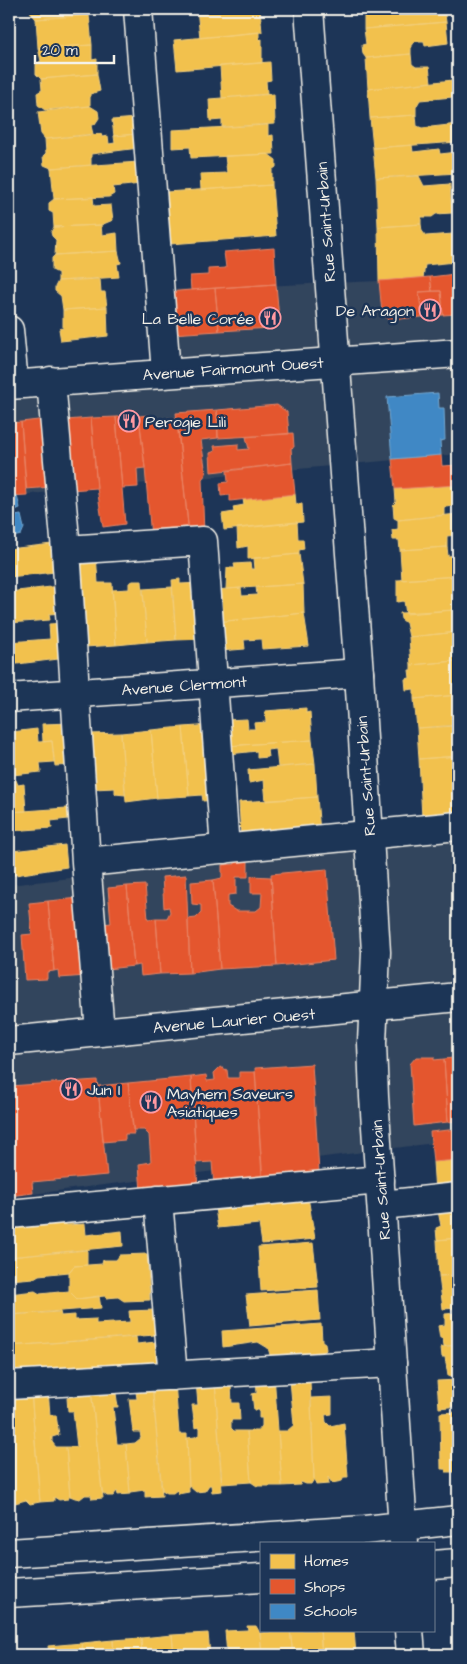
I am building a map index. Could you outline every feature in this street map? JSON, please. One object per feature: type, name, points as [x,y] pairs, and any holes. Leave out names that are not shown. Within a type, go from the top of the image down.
[{"type":"main road","points":[[138,9],[166,373]]},
{"type":"main road","name":"Rue Saint-Urbain","points":[[309,9],[359,673],[376,952],[372,1044],[404,1534]]},
{"type":"main road","points":[[9,330],[11,384]]},
{"type":"main road","name":"Avenue Fairmount Ouest","points":[[11,384],[458,353]]},
{"type":"main road","points":[[51,381],[66,550],[86,862],[100,1032]]},
{"type":"main road","points":[[66,550],[203,541],[225,849]]},
{"type":"main road","name":"Avenue Clermont","points":[[9,698],[359,673]]},
{"type":"main road","points":[[86,862],[458,826]]},
{"type":"main road","name":"Avenue Laurier Ouest","points":[[9,1041],[458,997]]},
{"type":"main road","points":[[9,1214],[158,1200],[381,1192],[458,1197]]},
{"type":"main road","points":[[158,1200],[173,1376]]},
{"type":"main road","points":[[9,1385],[392,1363]]},
{"type":"main road","points":[[9,1553],[365,1530],[404,1534],[458,1520]]},
{"type":"main road","points":[[434,1565],[458,1563]]},
{"type":"main road","points":[[9,1594],[260,1578]]},
{"type":"main road","points":[[409,1632],[410,1655]]},
{"type":"shaded area","points":[[458,274],[458,454],[9,496],[9,382],[169,368],[162,290],[379,281]]},
{"type":"shaded area","points":[[458,834],[458,1140],[9,1197],[9,885]]},
{"type":"building: Homes","points":[[30,9],[88,9],[89,15],[36,19]]},
{"type":"building: Homes","points":[[197,9],[260,9],[262,32],[200,38]]},
{"type":"building: Homes","points":[[360,9],[444,9],[446,22],[364,29],[364,12]]},
{"type":"building: Homes","points":[[89,15],[92,45],[38,48],[36,19]]},
{"type":"building: Homes","points":[[446,22],[448,43],[425,46],[424,41],[416,41],[411,45],[411,54],[366,58],[363,54],[362,45],[366,44],[364,29]]},
{"type":"building: Homes","points":[[259,32],[259,40],[262,39],[262,63],[177,70],[174,40]]},
{"type":"building: Homes","points":[[92,45],[92,60],[97,59],[97,74],[41,79],[36,74],[36,64],[41,61],[38,48]]},
{"type":"building: Homes","points":[[411,54],[412,64],[416,67],[429,67],[431,82],[368,89],[366,58]]},
{"type":"building: Homes","points":[[270,62],[271,80],[266,81],[267,94],[222,98],[220,66]]},
{"type":"building: Homes","points":[[97,74],[100,91],[90,94],[90,106],[45,110],[38,105],[37,93],[42,90],[41,79]]},
{"type":"building: Homes","points":[[453,80],[453,97],[420,100],[416,107],[416,115],[370,118],[368,89]]},
{"type":"building: Homes","points":[[274,94],[275,124],[222,127],[222,120],[210,121],[209,99]]},
{"type":"building: Homes","points":[[90,106],[98,111],[99,118],[91,126],[93,134],[45,139],[41,134],[38,112]]},
{"type":"building: Homes","points":[[416,115],[417,126],[422,128],[458,124],[458,142],[373,148],[370,118]]},
{"type":"building: Homes","points":[[137,118],[137,134],[114,136],[112,120]]},
{"type":"building: Homes","points":[[268,125],[268,136],[273,135],[274,154],[191,158],[190,147],[172,148],[172,130]]},
{"type":"building: Homes","points":[[101,134],[102,137],[108,136],[109,144],[115,143],[114,136],[137,134],[139,148],[91,154],[91,165],[51,168],[44,165],[43,156],[46,153],[45,139]]},
{"type":"building: Homes","points":[[412,145],[413,152],[439,149],[440,154],[458,152],[458,173],[376,178],[373,148]]},
{"type":"building: Homes","points":[[268,154],[276,160],[276,167],[272,170],[272,185],[201,190],[200,174],[227,173],[225,156]]},
{"type":"building: Homes","points":[[139,162],[141,184],[113,187],[114,194],[109,197],[54,199],[51,168]]},
{"type":"building: Homes","points":[[419,176],[424,186],[450,184],[452,213],[421,217],[421,224],[378,227],[376,178]]},
{"type":"building: Homes","points":[[272,185],[276,236],[170,244],[166,192]]},
{"type":"building: Homes","points":[[93,197],[94,206],[111,205],[113,220],[101,225],[54,227],[53,213],[49,211],[49,203],[54,199]]},
{"type":"building: Homes","points":[[421,224],[422,231],[426,236],[453,234],[456,262],[425,265],[423,278],[379,281],[378,227]]},
{"type":"building: Homes","points":[[101,225],[102,235],[117,233],[118,251],[55,255],[56,240],[51,232],[54,227]]},
{"type":"building: Homes","points":[[118,251],[121,263],[117,264],[119,277],[58,281],[58,273],[52,270],[52,258],[55,255]]},
{"type":"building: Homes","points":[[100,279],[101,292],[105,292],[107,307],[63,310],[61,296],[55,291],[58,281]]},
{"type":"building: Homes","points":[[107,307],[108,336],[61,341],[59,329],[63,328],[63,310]]},
{"type":"building: Homes","points":[[458,485],[458,506],[444,507],[444,515],[398,520],[394,518],[395,489]]},
{"type":"building: Homes","points":[[295,494],[296,504],[302,504],[303,522],[224,530],[222,514],[234,512],[233,507],[244,505],[243,499]]},
{"type":"building: Homes","points":[[458,514],[458,535],[447,536],[447,547],[400,550],[399,540],[393,540],[392,530],[398,529],[398,520]]},
{"type":"building: Homes","points":[[297,522],[298,539],[303,539],[304,549],[299,550],[299,554],[248,559],[248,546],[238,548],[237,528]]},
{"type":"building: Homes","points":[[52,544],[55,572],[9,577],[9,549]]},
{"type":"building: Homes","points":[[447,547],[448,556],[458,555],[458,576],[402,580],[400,550]]},
{"type":"building: Homes","points":[[96,554],[98,583],[112,583],[116,645],[85,647],[78,556]]},
{"type":"building: Homes","points":[[299,554],[303,584],[226,589],[227,568],[235,568],[234,564],[250,563],[251,569],[255,569],[254,558]]},
{"type":"building: Homes","points":[[458,576],[458,602],[453,603],[454,610],[406,614],[404,601],[397,602],[397,580]]},
{"type":"building: Homes","points":[[180,579],[180,584],[202,583],[206,639],[176,640],[172,580]]},
{"type":"building: Homes","points":[[142,581],[147,642],[116,645],[112,590],[129,589],[129,583]]},
{"type":"building: Homes","points":[[303,584],[304,613],[217,622],[215,590],[241,588],[242,596],[257,595],[256,587]]},
{"type":"building: Homes","points":[[59,586],[62,613],[49,614],[50,620],[9,623],[9,592]]},
{"type":"building: Homes","points":[[172,587],[176,640],[147,642],[143,589]]},
{"type":"building: Homes","points":[[454,610],[455,617],[458,617],[458,632],[409,637],[406,623],[401,619],[400,613]]},
{"type":"building: Homes","points":[[304,613],[309,646],[262,649],[261,639],[244,640],[245,649],[220,651],[217,622]]},
{"type":"building: Homes","points":[[64,623],[67,658],[9,665],[9,642],[50,639],[49,624]]},
{"type":"building: Homes","points":[[458,632],[456,661],[411,665],[409,637]]},
{"type":"building: Homes","points":[[456,661],[458,695],[414,699],[414,689],[406,690],[405,679],[410,678],[409,670],[411,670],[411,665]]},
{"type":"building: Homes","points":[[458,695],[458,725],[417,728],[414,699]]},
{"type":"building: Homes","points":[[306,708],[306,713],[310,712],[312,740],[227,746],[225,720],[247,719],[248,729],[255,729],[254,723],[266,722],[265,711]]},
{"type":"building: Homes","points":[[72,723],[75,765],[55,766],[52,741],[43,742],[42,724]]},
{"type":"building: Homes","points":[[213,725],[219,800],[203,801],[202,795],[189,796],[183,727]]},
{"type":"building: Homes","points":[[9,726],[11,732],[37,729],[38,742],[52,741],[54,762],[40,763],[41,772],[12,775],[12,780],[9,781]]},
{"type":"building: Homes","points":[[458,726],[458,756],[419,759],[417,728]]},
{"type":"building: Homes","points":[[183,727],[189,796],[157,798],[151,730]]},
{"type":"building: Homes","points":[[151,730],[157,798],[126,802],[121,733]]},
{"type":"building: Homes","points":[[121,733],[125,795],[115,794],[115,788],[93,789],[90,734]]},
{"type":"building: Homes","points":[[312,740],[315,764],[278,767],[276,749],[267,750],[268,757],[257,758],[257,751],[229,754],[227,746]]},
{"type":"building: Homes","points":[[458,756],[458,815],[422,818],[419,759]]},
{"type":"building: Homes","points":[[315,764],[317,797],[266,801],[264,780],[249,783],[248,770]]},
{"type":"building: Homes","points":[[16,780],[18,785],[24,784],[26,811],[9,812],[9,781]]},
{"type":"building: Homes","points":[[317,797],[320,832],[241,837],[239,802]]},
{"type":"building: Homes","points":[[67,808],[68,819],[51,821],[52,828],[10,831],[11,839],[9,839],[9,812]]},
{"type":"building: Homes","points":[[9,839],[11,839],[12,851],[65,845],[67,867],[9,876]]},
{"type":"building: Homes","points":[[458,1160],[458,1189],[435,1192],[433,1162]]},
{"type":"building: Homes","points":[[308,1197],[315,1239],[262,1244],[259,1224],[218,1228],[215,1208]]},
{"type":"building: Homes","points":[[458,1204],[458,1238],[437,1240],[436,1228],[441,1226],[437,1206]]},
{"type":"building: Homes","points":[[66,1218],[66,1225],[85,1224],[86,1235],[122,1231],[123,1246],[9,1257],[9,1222]]},
{"type":"building: Homes","points":[[458,1238],[458,1275],[439,1276],[437,1240]]},
{"type":"building: Homes","points":[[313,1243],[318,1287],[261,1291],[258,1247]]},
{"type":"building: Homes","points":[[87,1250],[87,1265],[74,1266],[69,1272],[9,1280],[9,1257]]},
{"type":"building: Homes","points":[[147,1254],[150,1300],[124,1301],[118,1297],[106,1298],[105,1296],[77,1299],[69,1291],[69,1272],[74,1266],[102,1264],[103,1260],[116,1260],[120,1255]]},
{"type":"building: Homes","points":[[458,1275],[458,1308],[443,1309],[439,1276]]},
{"type":"building: Homes","points":[[318,1290],[320,1320],[250,1326],[246,1295]]},
{"type":"building: Homes","points":[[35,1291],[40,1294],[69,1291],[77,1299],[99,1296],[101,1308],[9,1315],[9,1294]]},
{"type":"building: Homes","points":[[154,1310],[155,1335],[9,1346],[9,1315],[60,1312],[61,1316],[75,1315],[75,1320],[96,1319],[96,1324],[130,1322],[129,1311]]},
{"type":"building: Homes","points":[[458,1313],[458,1345],[444,1346],[443,1338],[440,1338],[438,1326],[445,1325],[445,1314]]},
{"type":"building: Homes","points":[[321,1324],[322,1341],[325,1343],[326,1350],[322,1353],[271,1358],[268,1348],[258,1342],[223,1347],[222,1331]]},
{"type":"building: Homes","points":[[136,1337],[137,1344],[156,1342],[158,1367],[12,1378],[9,1346]]},
{"type":"building: Homes","points":[[458,1345],[458,1375],[448,1376],[445,1357],[442,1357],[441,1347]]},
{"type":"building: Homes","points":[[274,1374],[282,1486],[257,1486],[251,1482],[247,1431],[258,1431],[262,1426],[262,1418],[259,1418],[259,1410],[254,1410],[252,1394],[257,1393],[256,1376]]},
{"type":"building: Homes","points":[[290,1380],[310,1381],[314,1479],[311,1484],[301,1482],[300,1485],[282,1486],[278,1431],[287,1431],[294,1425]]},
{"type":"building: Homes","points":[[458,1380],[458,1406],[439,1408],[437,1381]]},
{"type":"building: Homes","points":[[196,1381],[215,1381],[222,1491],[212,1492],[211,1485],[209,1485],[205,1491],[196,1492],[189,1486],[187,1438],[200,1434],[200,1427],[195,1428],[192,1405],[198,1405]]},
{"type":"building: Homes","points":[[215,1381],[231,1385],[232,1403],[239,1403],[240,1420],[231,1420],[231,1428],[234,1431],[247,1431],[251,1482],[222,1484]]},
{"type":"building: Homes","points":[[175,1382],[179,1434],[187,1434],[189,1492],[178,1494],[177,1490],[173,1493],[167,1493],[162,1490],[152,1383]]},
{"type":"building: Homes","points":[[152,1383],[162,1496],[145,1497],[145,1490],[130,1492],[126,1444],[135,1443],[141,1438],[140,1432],[133,1432],[129,1399],[137,1399],[135,1385]]},
{"type":"building: Homes","points":[[115,1387],[118,1407],[113,1407],[117,1444],[126,1444],[130,1494],[118,1495],[117,1491],[113,1496],[107,1496],[102,1492],[91,1389]]},
{"type":"building: Homes","points":[[71,1389],[91,1389],[103,1498],[92,1499],[91,1495],[85,1495],[80,1499],[70,1496],[66,1447],[77,1447],[73,1411],[68,1411],[67,1398],[71,1397]]},
{"type":"building: Homes","points":[[48,1390],[50,1415],[56,1415],[59,1435],[52,1437],[52,1442],[56,1447],[66,1447],[70,1496],[68,1499],[59,1500],[54,1497],[54,1501],[40,1502],[31,1391]]},
{"type":"building: Homes","points":[[31,1391],[40,1502],[30,1504],[26,1500],[15,1503],[10,1499],[9,1488],[9,1450],[11,1450],[9,1439],[9,1393]]},
{"type":"building: Homes","points":[[332,1397],[332,1414],[325,1415],[326,1422],[330,1426],[344,1423],[348,1477],[344,1477],[342,1481],[332,1483],[328,1477],[329,1484],[316,1485],[314,1479],[311,1398]]},
{"type":"building: Homes","points":[[458,1412],[458,1468],[455,1472],[446,1472],[445,1469],[441,1469],[440,1413]]},
{"type":"building: Homes","points":[[458,1619],[458,1655],[454,1624]]},
{"type":"building: Homes","points":[[247,1626],[256,1626],[260,1633],[262,1655],[227,1655],[225,1631],[248,1630]]},
{"type":"building: Homes","points":[[290,1632],[320,1632],[322,1655],[293,1655]]},
{"type":"building: Homes","points":[[290,1632],[293,1655],[262,1655],[260,1633]]},
{"type":"building: Homes","points":[[320,1632],[354,1632],[356,1655],[322,1655]]},
{"type":"building: Homes","points":[[208,1633],[210,1655],[174,1655],[172,1635]]},
{"type":"building: Homes","points":[[172,1635],[174,1655],[142,1655],[141,1638]]},
{"type":"building: Homes","points":[[141,1638],[142,1655],[114,1655],[113,1640]]},
{"type":"building: Homes","points":[[113,1640],[114,1655],[83,1655],[82,1643]]},
{"type":"building: Homes","points":[[82,1643],[83,1655],[49,1655],[48,1646]]},
{"type":"building: Shops","points":[[274,248],[276,284],[191,290],[190,276],[208,275],[208,269],[226,268],[224,252]]},
{"type":"building: Shops","points":[[455,274],[458,286],[458,314],[443,315],[441,291],[432,291],[430,277]]},
{"type":"building: Shops","points":[[430,277],[432,291],[419,292],[422,317],[388,320],[382,313],[379,281]]},
{"type":"building: Shops","points":[[276,284],[279,319],[272,328],[219,331],[215,288]]},
{"type":"building: Shops","points":[[215,288],[219,331],[171,334],[167,292]]},
{"type":"building: Shops","points":[[441,291],[443,315],[422,317],[419,292]]},
{"type":"building: Shops","points":[[277,405],[287,412],[289,434],[218,438],[217,410]]},
{"type":"building: Shops","points":[[217,410],[218,438],[201,440],[206,474],[202,479],[204,534],[189,534],[176,413]]},
{"type":"building: Shops","points":[[150,415],[150,419],[177,418],[189,534],[151,537],[139,416]]},
{"type":"building: Shops","points":[[139,416],[145,468],[137,469],[138,487],[122,488],[116,417]]},
{"type":"building: Shops","points":[[116,417],[125,524],[103,527],[97,488],[91,418]]},
{"type":"building: Shops","points":[[91,418],[97,488],[71,490],[66,420]]},
{"type":"building: Shops","points":[[47,419],[52,487],[26,489],[21,422]]},
{"type":"building: Shops","points":[[21,422],[27,495],[9,496],[9,423]]},
{"type":"building: Shops","points":[[293,433],[292,463],[211,472],[210,453],[215,451],[214,446],[238,444],[238,450],[249,449],[246,437]]},
{"type":"building: Shops","points":[[441,455],[442,466],[458,465],[458,485],[395,489],[392,459]]},
{"type":"building: Shops","points":[[292,463],[295,494],[230,501],[230,495],[221,496],[220,483],[228,482],[227,471]]},
{"type":"building: Shops","points":[[248,855],[248,877],[236,877],[236,894],[228,895],[228,906],[236,911],[256,911],[261,907],[262,893],[251,893],[251,876],[271,877],[277,966],[220,969],[213,880],[222,878],[222,865],[235,864],[234,856]]},
{"type":"building: Shops","points":[[327,869],[334,960],[277,966],[271,874]]},
{"type":"building: Shops","points":[[186,875],[190,973],[160,974],[156,918],[167,918],[170,912],[169,907],[164,908],[162,877]]},
{"type":"building: Shops","points":[[213,880],[220,969],[190,973],[188,919],[196,918],[201,913],[201,905],[192,904],[191,882]]},
{"type":"building: Shops","points":[[145,885],[148,919],[156,918],[160,974],[141,976],[140,965],[134,966],[127,886]]},
{"type":"building: Shops","points":[[127,886],[134,966],[107,969],[103,924],[111,923],[108,888]]},
{"type":"building: Shops","points":[[80,898],[87,976],[59,978],[58,970],[54,971],[48,901]]},
{"type":"building: Shops","points":[[48,901],[54,971],[47,972],[47,979],[25,980],[22,935],[32,934],[29,903]]},
{"type":"building: Shops","points":[[458,1054],[458,1121],[448,1122],[444,1059],[453,1058],[453,1055]]},
{"type":"building: Shops","points":[[416,1057],[434,1057],[434,1060],[444,1059],[448,1122],[414,1126],[410,1064]]},
{"type":"building: Shops","points":[[312,1064],[319,1172],[262,1176],[255,1068]]},
{"type":"building: Shops","points":[[220,1067],[227,1070],[228,1078],[239,1078],[239,1072],[255,1072],[263,1181],[214,1186],[212,1162],[196,1163],[191,1077],[206,1075],[207,1081],[215,1080],[214,1073]]},
{"type":"building: Shops","points":[[191,1077],[198,1189],[141,1193],[139,1164],[151,1162],[149,1135],[144,1130],[133,1130],[128,1083]]},
{"type":"building: Shops","points":[[97,1080],[107,1175],[32,1182],[33,1193],[9,1196],[9,1086]]},
{"type":"building: Shops","points":[[128,1083],[134,1134],[125,1134],[125,1140],[103,1142],[98,1086]]},
{"type":"building: Shops","points":[[458,1129],[458,1160],[433,1162],[430,1132]]},
{"type":"building: Schools","points":[[438,393],[439,408],[444,408],[445,440],[440,441],[441,455],[392,459],[387,397]]},
{"type":"building: Schools","points":[[9,496],[17,496],[20,508],[15,510],[9,507]]},
{"type":"building: Schools","points":[[21,515],[24,528],[21,535],[9,538],[9,517]]},
{"type":"place","name":"De Aragon","points":[[430,310]]},
{"type":"place","name":"La Belle Corée","points":[[270,318]]},
{"type":"place","name":"Perogie Lili","points":[[129,421]]},
{"type":"place","name":"Jun I","points":[[71,1089]]},
{"type":"place","name":"Mayhem Saveurs Asiatiques","points":[[151,1102]]}]
